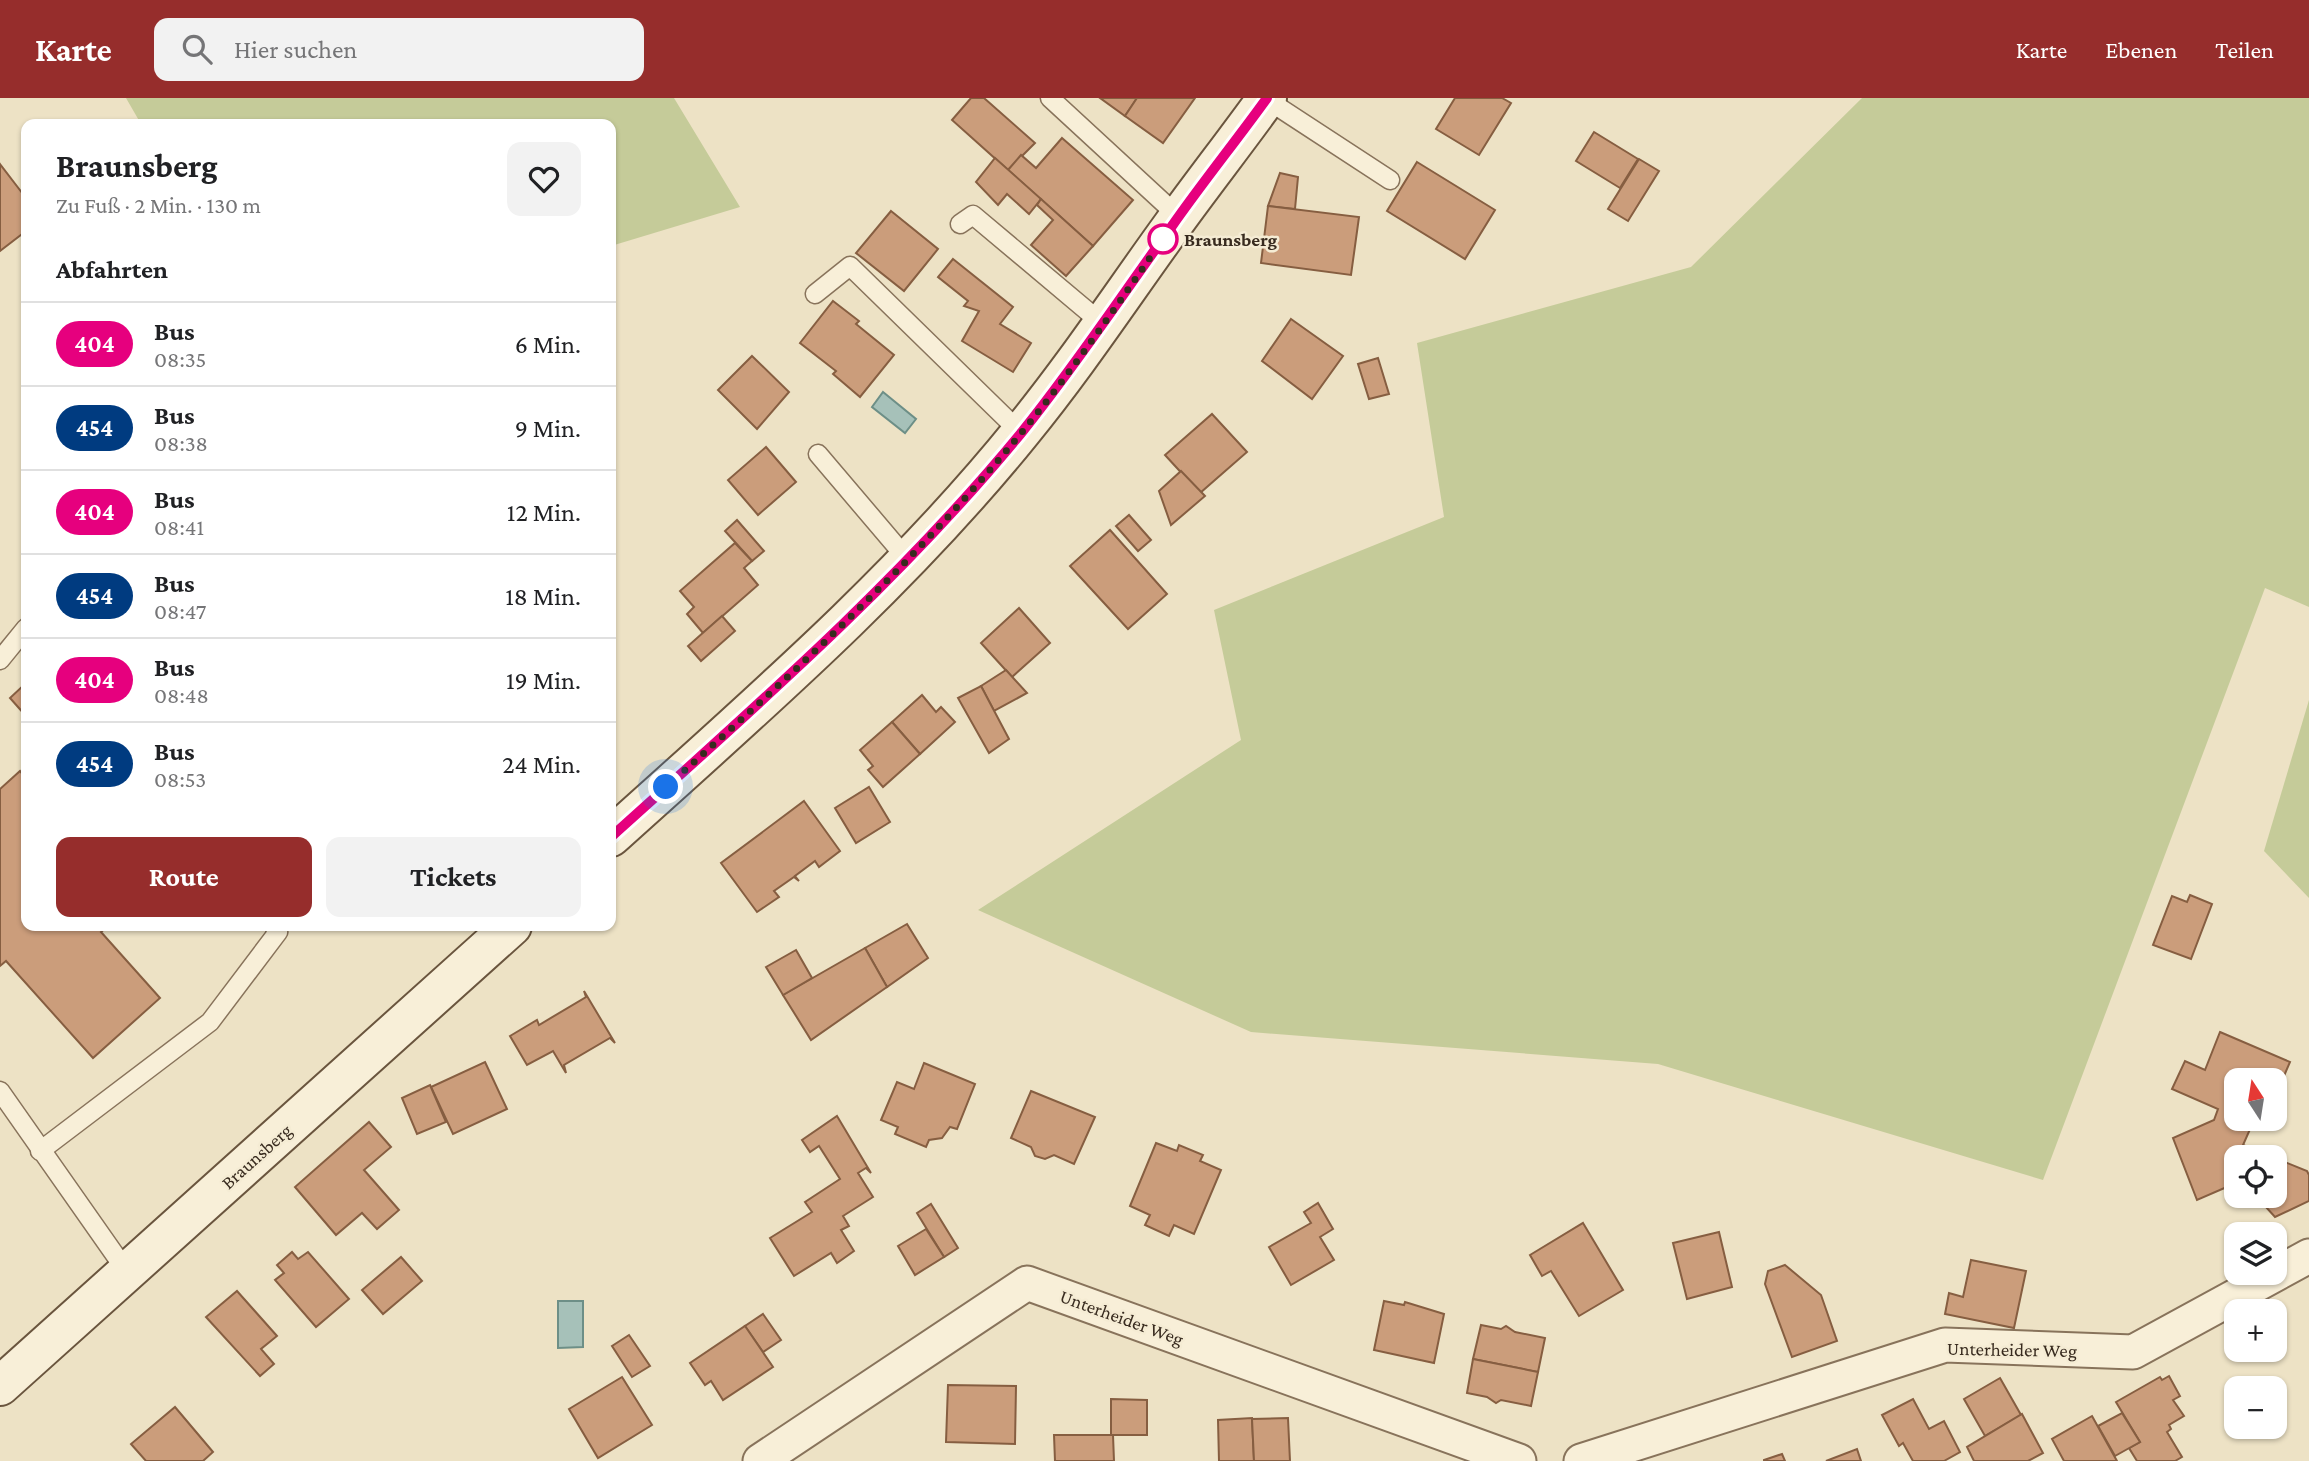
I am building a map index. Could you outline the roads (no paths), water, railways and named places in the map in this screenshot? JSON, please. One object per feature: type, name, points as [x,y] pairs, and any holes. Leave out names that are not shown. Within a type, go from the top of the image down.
[{"type":"main road","points":[[616,827],[756,707],[908,560],[1021,433],[1104,325],[1179,216],[1266,99]]},
{"type":"main road","name":"Braunsberg","points":[[0,1386],[506,931]]},
{"type":"street","name":"Unterheider Weg","points":[[1581,1461],[1945,1345],[2133,1352],[2309,1256]]},
{"type":"street","name":"Unterheider Weg","points":[[760,1461],[1027,1283],[1519,1461]]},
{"type":"lane","points":[[1050,98],[1179,216]]},
{"type":"lane","points":[[1266,99],[1390,180]]},
{"type":"lane","points":[[960,224],[973,215],[1104,325]]},
{"type":"lane","points":[[815,295],[850,266],[1021,433]]},
{"type":"lane","points":[[818,454],[908,560]]},
{"type":"lane","points":[[0,660],[21,634]]},
{"type":"lane","points":[[40,1151],[210,1022],[278,931]]},
{"type":"lane","points":[[0,1091],[127,1272]]},
{"type":"water","points":[[883,392],[916,419],[905,433],[872,407]]},
{"type":"water","points":[[558,1301],[583,1301],[583,1347],[558,1348]]},
{"type":"place","name":"Braunsberg","points":[[1163,239]]}]
